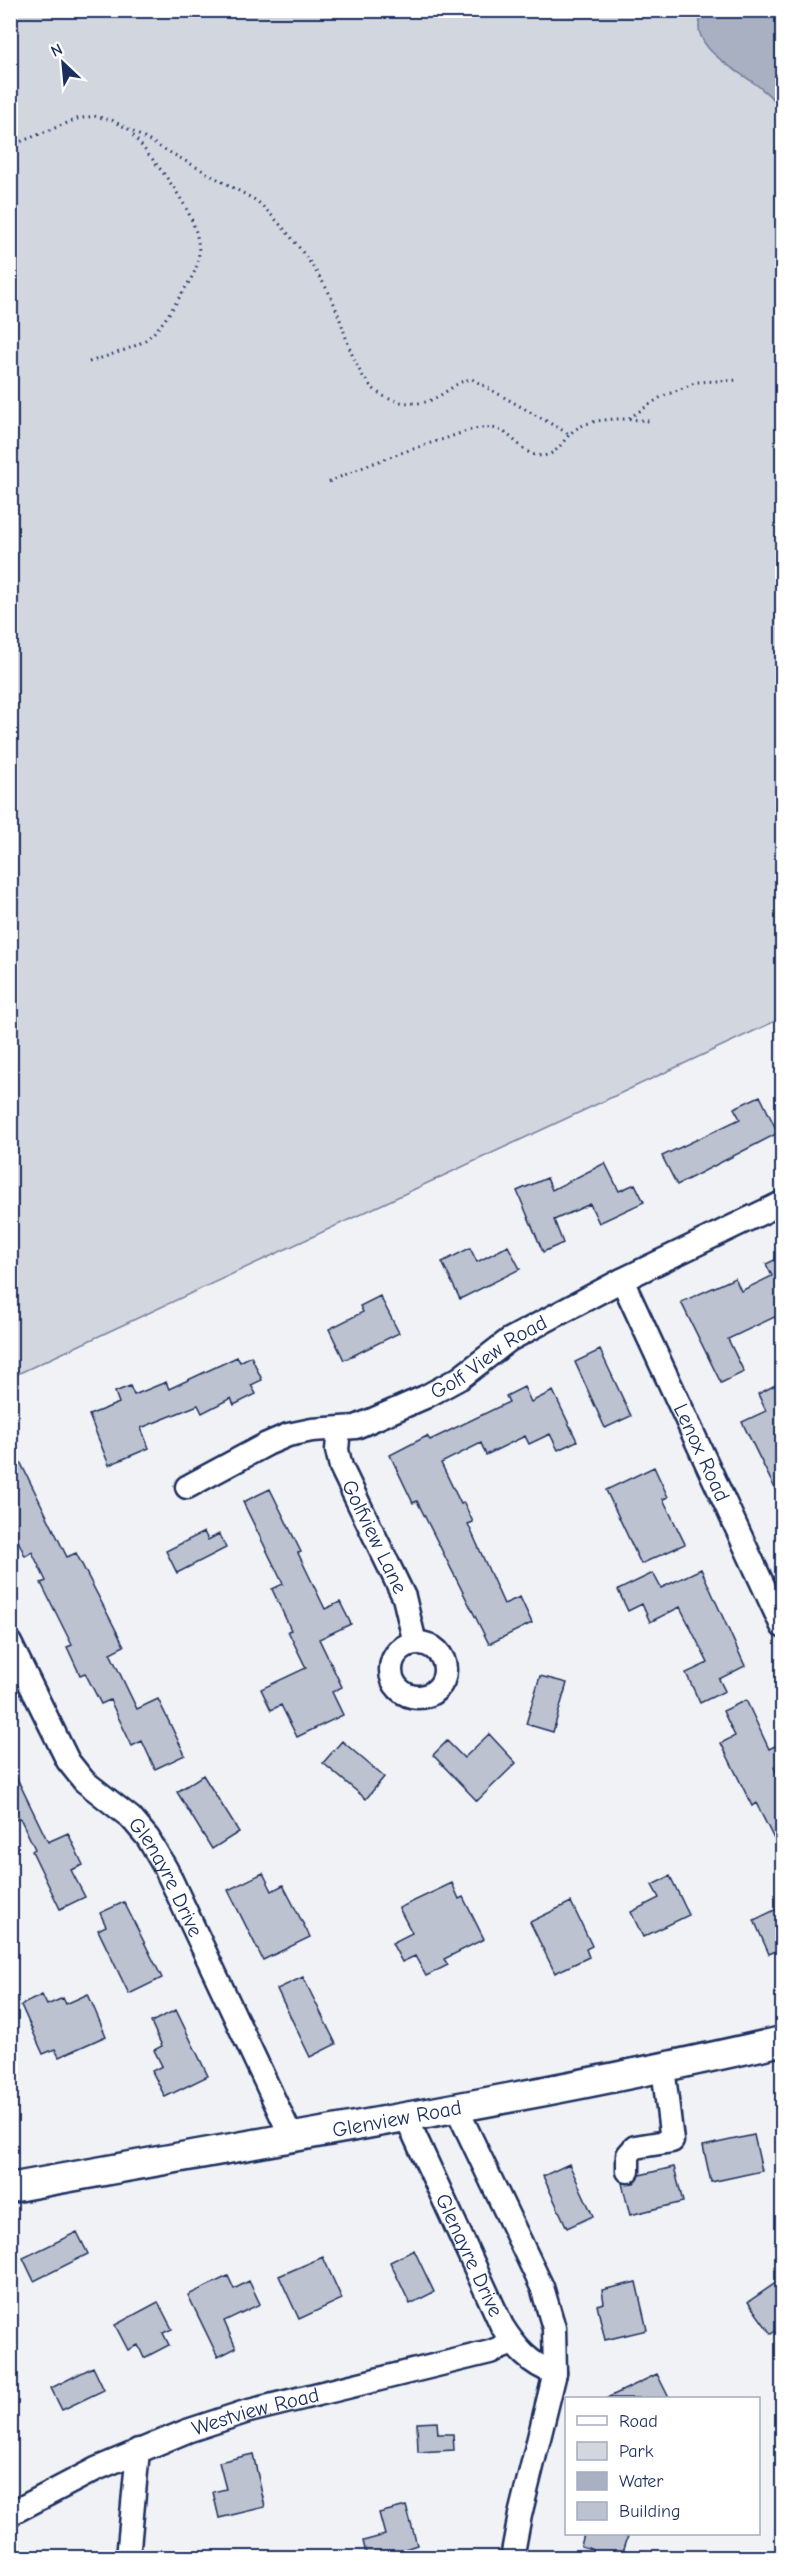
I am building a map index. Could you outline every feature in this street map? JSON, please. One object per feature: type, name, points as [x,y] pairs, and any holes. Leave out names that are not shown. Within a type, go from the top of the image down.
[{"type":"main road","name":"Glenview Road","points":[[10,2188],[291,2136],[457,2109],[783,2041]]},
{"type":"street","name":"Golf View Road","points":[[187,1487],[288,1435],[312,1430],[339,1429],[375,1420],[425,1397],[460,1378],[509,1340],[622,1280],[783,1203]]},
{"type":"street","name":"Lenox Road","points":[[622,1280],[783,1626]]},
{"type":"street","name":"Golfview Lane","points":[[339,1429],[337,1450],[341,1467],[404,1597],[415,1643]]},
{"type":"street","name":"Glenayre Drive","points":[[10,1642],[68,1761],[84,1781],[131,1818],[148,1838],[166,1869],[291,2136]]},
{"type":"street","points":[[628,2171],[628,2155],[635,2147],[672,2141],[663,2067]]},
{"type":"street","points":[[457,2109],[550,2306],[554,2328],[555,2373],[520,2515],[512,2558]]},
{"type":"street","name":"Glenayre Drive","points":[[406,2117],[502,2326],[513,2343],[538,2367],[555,2373]]},
{"type":"street","name":"Westview Road","points":[[10,2514],[138,2450],[245,2412],[490,2352],[513,2343]]},
{"type":"street","points":[[128,2558],[138,2450]]},
{"type":"path","points":[[10,146],[77,118],[94,116],[112,120],[257,201],[274,218],[292,239],[329,293],[355,361],[364,380],[373,389],[402,401],[419,403],[436,399],[465,380],[472,379],[569,434]]},
{"type":"path","points":[[89,362],[136,347],[155,333],[194,274],[198,259],[194,228],[184,206],[168,179],[130,132]]},
{"type":"path","points":[[628,419],[661,397],[697,382],[739,380]]},
{"type":"path","points":[[329,482],[382,459],[476,429],[491,427],[501,430],[531,454],[539,456],[557,449],[569,434],[585,425],[609,420],[649,421]]},
{"type":"green space","points":[[10,11],[782,11],[782,1018],[11,1377]]},
{"type":"water","points":[[704,11],[782,11],[782,107],[758,86],[723,62],[705,44],[700,34],[699,23]]},
{"type":"building","points":[[760,1096],[778,1133],[677,1185],[662,1156],[740,1119],[734,1108]]},
{"type":"building","points":[[605,1163],[619,1191],[635,1184],[644,1202],[599,1223],[590,1204],[554,1220],[563,1243],[543,1252],[517,1191],[547,1178],[552,1190]]},
{"type":"building","points":[[508,1246],[520,1269],[460,1299],[442,1262],[470,1248],[477,1262]]},
{"type":"building","points":[[783,1256],[783,1313],[728,1339],[744,1372],[721,1383],[681,1302],[735,1278],[741,1291],[772,1276],[766,1264]]},
{"type":"building","points":[[380,1296],[399,1333],[344,1360],[329,1329],[363,1312],[360,1306]]},
{"type":"building","points":[[600,1350],[631,1416],[605,1428],[575,1362]]},
{"type":"building","points":[[251,1356],[262,1380],[251,1385],[256,1394],[234,1405],[231,1398],[202,1413],[198,1405],[141,1428],[149,1448],[109,1465],[89,1415],[119,1403],[115,1392],[130,1386],[134,1395],[166,1382],[169,1389],[237,1357],[240,1362]]},
{"type":"building","points":[[783,1381],[783,1505],[742,1422],[766,1411],[758,1394]]},
{"type":"building","points":[[524,1387],[531,1402],[553,1391],[577,1441],[558,1450],[550,1434],[529,1444],[525,1436],[486,1455],[481,1443],[441,1463],[461,1504],[464,1503],[473,1522],[468,1524],[504,1604],[520,1597],[532,1623],[489,1644],[417,1501],[413,1503],[390,1455],[427,1436],[430,1440],[509,1402],[506,1396]]},
{"type":"building","points":[[10,1441],[67,1557],[76,1553],[124,1646],[110,1653],[137,1709],[158,1699],[185,1755],[155,1769],[142,1741],[132,1746],[110,1700],[101,1704],[85,1673],[80,1675],[67,1647],[72,1645],[41,1583],[46,1581],[32,1552],[25,1556],[11,1525],[15,1523],[10,1512]]},
{"type":"building","points":[[654,1467],[668,1497],[663,1499],[685,1544],[641,1564],[606,1490]]},
{"type":"building","points":[[270,1489],[301,1552],[298,1553],[325,1609],[340,1602],[351,1624],[319,1639],[342,1687],[332,1692],[343,1715],[297,1737],[281,1705],[271,1710],[261,1689],[306,1668],[288,1631],[291,1630],[272,1589],[283,1584],[243,1502]]},
{"type":"building","points":[[204,1532],[208,1540],[219,1534],[226,1548],[177,1573],[166,1551]]},
{"type":"building","points":[[701,1569],[745,1666],[719,1679],[725,1691],[700,1703],[686,1673],[708,1663],[680,1607],[650,1622],[642,1604],[628,1611],[618,1590],[653,1573],[661,1588]]},
{"type":"building","points":[[540,1676],[567,1683],[553,1732],[526,1724]]},
{"type":"building","points":[[746,1700],[769,1749],[777,1745],[783,1756],[783,1763],[774,1767],[783,1786],[783,1857],[756,1803],[752,1806],[721,1743],[735,1736],[723,1711]]},
{"type":"building","points":[[489,1734],[516,1763],[477,1801],[433,1755],[447,1741],[464,1758]]},
{"type":"building","points":[[342,1741],[384,1777],[366,1799],[323,1763]]},
{"type":"building","points":[[10,1764],[48,1842],[68,1833],[83,1865],[71,1870],[85,1897],[60,1909],[32,1851],[35,1849],[20,1818],[10,1822]]},
{"type":"building","points":[[203,1775],[239,1832],[212,1849],[177,1792]]},
{"type":"building","points":[[263,1873],[272,1891],[283,1885],[310,1937],[263,1960],[228,1890]]},
{"type":"building","points":[[670,1876],[689,1915],[643,1937],[631,1912],[659,1898],[652,1885]]},
{"type":"building","points":[[452,1883],[459,1899],[463,1897],[484,1939],[444,1959],[448,1965],[426,1976],[415,1956],[402,1962],[392,1943],[412,1933],[399,1908]]},
{"type":"building","points":[[124,1902],[162,1978],[129,1994],[98,1930],[106,1926],[100,1913]]},
{"type":"building","points":[[571,1902],[592,1946],[586,1949],[589,1957],[555,1973],[530,1922]]},
{"type":"building","points":[[779,1908],[783,1917],[783,1948],[769,1954],[754,1920]]},
{"type":"building","points":[[303,1977],[336,2044],[310,2057],[277,1989]]},
{"type":"building","points":[[88,1994],[106,2036],[59,2057],[55,2049],[43,2054],[21,2005],[42,1995],[47,2005],[63,1998],[66,2004]]},
{"type":"building","points":[[176,2010],[208,2076],[165,2097],[152,2071],[162,2066],[154,2050],[162,2046],[151,2022]]},
{"type":"building","points":[[754,2135],[762,2171],[711,2182],[703,2146]]},
{"type":"building","points":[[569,2164],[593,2216],[567,2228],[543,2176]]},
{"type":"building","points":[[674,2167],[683,2202],[630,2215],[622,2183],[634,2183],[640,2175]]},
{"type":"building","points":[[77,2232],[88,2254],[34,2281],[23,2258]]},
{"type":"building","points":[[414,2250],[434,2292],[410,2304],[390,2262]]},
{"type":"building","points":[[323,2257],[342,2299],[299,2319],[279,2276]]},
{"type":"building","points":[[228,2276],[234,2289],[249,2281],[260,2304],[224,2321],[236,2348],[218,2357],[188,2295]]},
{"type":"building","points":[[783,2278],[783,2326],[771,2334],[748,2302]]},
{"type":"building","points":[[636,2282],[647,2330],[605,2340],[597,2305],[604,2303],[602,2290]]},
{"type":"building","points":[[158,2302],[172,2329],[163,2333],[169,2345],[144,2358],[138,2345],[128,2350],[115,2325]]},
{"type":"building","points":[[93,2367],[104,2390],[62,2410],[51,2388]]},
{"type":"building","points":[[657,2374],[668,2397],[609,2397]]},
{"type":"building","points":[[437,2422],[438,2434],[453,2434],[454,2450],[418,2452],[417,2423]]},
{"type":"building","points":[[253,2454],[265,2507],[219,2518],[213,2492],[226,2489],[219,2462]]},
{"type":"building","points":[[406,2506],[417,2545],[405,2549],[408,2558],[367,2558],[363,2541],[385,2535],[379,2513]]},
{"type":"building","points":[[584,2535],[628,2536],[621,2558],[590,2558],[592,2549],[581,2546]]}]
